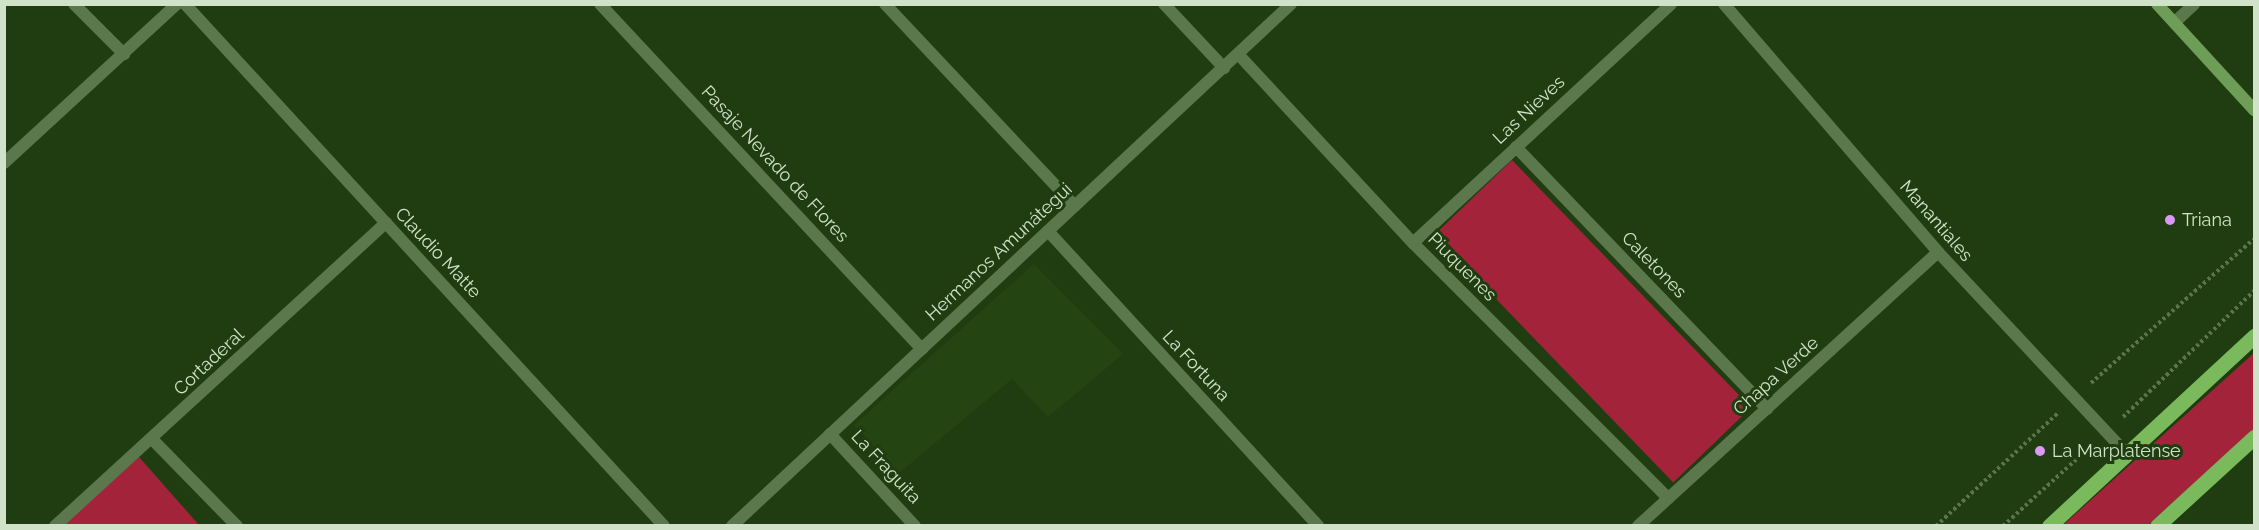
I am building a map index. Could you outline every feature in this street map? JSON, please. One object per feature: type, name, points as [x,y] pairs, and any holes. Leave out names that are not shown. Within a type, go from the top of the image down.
[{"type":"main road","points":[[2049,525],[2254,336]]},
{"type":"main road","points":[[2157,525],[2254,437]]},
{"type":"street","points":[[75,4],[124,54]]},
{"type":"street","points":[[4,163],[177,4]]},
{"type":"street","name":"Claudio Matte","points":[[185,4],[664,525]]},
{"type":"street","name":"Pasaje Nevado de Flores","points":[[600,4],[922,349]]},
{"type":"street","points":[[885,4],[1075,206]]},
{"type":"street","points":[[1164,4],[1224,68]]},
{"type":"street","name":"Hermanos Amunátegui","points":[[732,525],[1292,4]]},
{"type":"street","name":"Las Nieves","points":[[1413,243],[1671,4]]},
{"type":"street","name":"Manantiales","points":[[1725,4],[1938,252],[2073,398],[2108,431],[2127,454]]},
{"type":"street","points":[[2157,4],[2254,110]]},
{"type":"street","points":[[2175,22],[2194,4]]},
{"type":"street","name":"Piuquenes","points":[[1238,54],[1413,243],[1668,498]]},
{"type":"street","name":"Caletones","points":[[1516,147],[1767,409]]},
{"type":"street","name":"Cortaderal","points":[[55,525],[152,439],[386,223]]},
{"type":"street","name":"La Fortuna","points":[[1048,231],[1318,525]]},
{"type":"street","name":"Chapa Verde","points":[[1638,525],[1938,252]]},
{"type":"street","name":"La Fraguita","points":[[830,434],[915,525]]},
{"type":"street","points":[[152,439],[237,525]]},
{"type":"path","points":[[1936,525],[2073,398],[2254,238]]},
{"type":"path","points":[[2003,525],[2108,431],[2254,291]]},
{"type":"shaded area","points":[[1512,160],[1751,407],[1673,482],[1434,235]]},
{"type":"shaded area","points":[[1034,264],[1123,354],[1048,417],[1012,379],[899,473],[854,425]]},
{"type":"shaded area","points":[[2254,353],[2254,429],[2148,525],[2062,526]]},
{"type":"shaded area","points":[[139,457],[199,525],[61,526]]},
{"type":"place","name":"Triana","points":[[2170,220]]},
{"type":"place","name":"La Marplatense","points":[[2040,451]]}]
